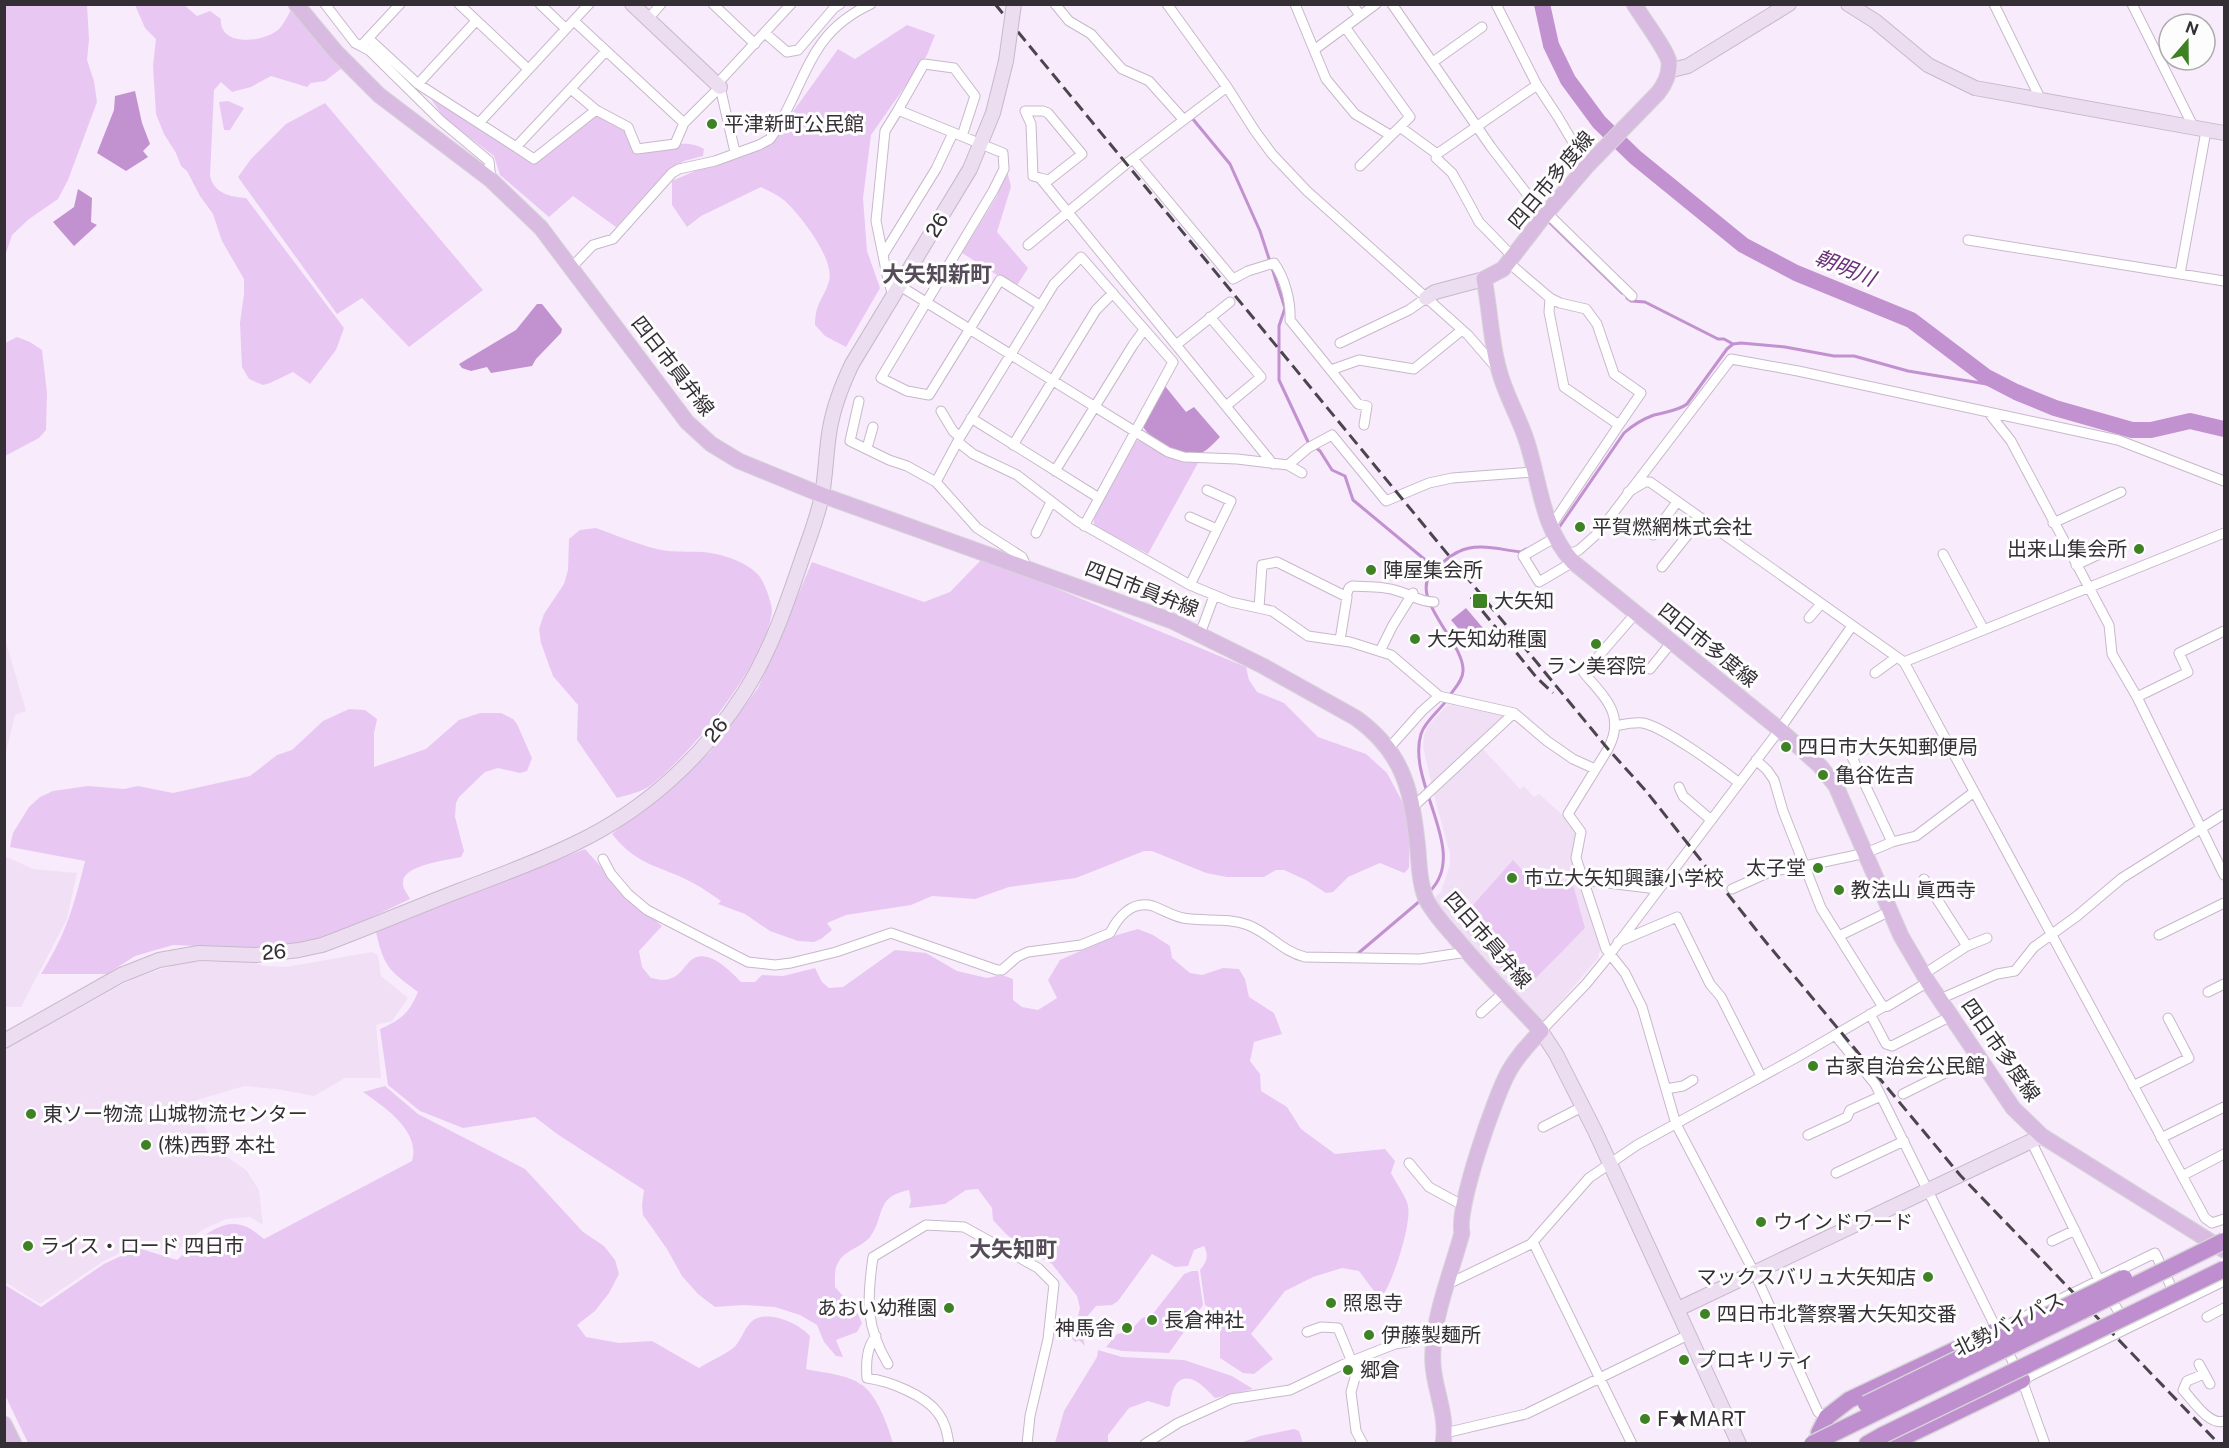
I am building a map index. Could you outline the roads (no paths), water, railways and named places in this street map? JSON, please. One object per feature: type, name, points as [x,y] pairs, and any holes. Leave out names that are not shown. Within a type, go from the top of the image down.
[{"type":"highway","points":[[1804,1443],[1866,1404],[2224,1229]]},
{"type":"highway","name":"北勢バイパス","points":[[1815,1438],[2224,1248]]},
{"type":"highway","points":[[1887,1439],[2224,1269]]},
{"type":"highway","points":[[1815,1438],[1827,1417],[1849,1400],[1997,1330]]},
{"type":"highway","points":[[1867,1443],[1887,1439],[2022,1380]]},
{"type":"main road","name":"四日市員弁線","points":[[296,4],[336,52],[379,95],[491,180],[541,228],[687,422],[711,444],[739,461],[822,495],[1172,621],[1341,708],[1366,724],[1389,748],[1418,802],[1424,893],[1435,913],[1467,952],[1541,1031]]},
{"type":"main road","points":[[1634,4],[1668,57],[1668,71]]},
{"type":"main road","name":"四日市多度線","points":[[1668,71],[1658,93],[1589,164],[1545,215],[1511,260],[1503,269],[1484,279],[1498,369],[1526,440],[1541,499],[1553,532],[1570,559],[1779,729],[1820,766],[1836,786],[1901,936],[1951,1016],[2036,1138],[2193,1217],[2224,1248]]},
{"type":"main road","points":[[1444,1438],[1433,1366],[1434,1337],[1462,1233],[1460,1226],[1464,1206],[1480,1144],[1503,1083],[1522,1051],[1541,1031]]},
{"type":"main road","points":[[4,1424],[14,1443]]},
{"type":"street","points":[[361,46],[400,4]]},
{"type":"street","points":[[459,4],[528,69]]},
{"type":"street","points":[[540,4],[566,29]]},
{"type":"street","points":[[479,123],[589,4]]},
{"type":"street","points":[[632,4],[718,85],[735,152]]},
{"type":"street","points":[[648,19],[661,4]]},
{"type":"street","points":[[571,89],[596,110],[628,127],[637,149],[675,144],[684,123],[791,4]]},
{"type":"street","points":[[765,33],[787,52],[798,50],[840,4]]},
{"type":"street","points":[[570,269],[593,245],[613,239],[672,173],[679,169],[715,161],[770,139],[818,48],[845,18],[871,4]]},
{"type":"street","name":"26","points":[[4,1041],[139,967],[159,960],[199,953],[256,955],[322,945],[538,860],[578,843],[632,811],[669,782],[698,753],[728,717],[745,691],[780,622],[816,519],[822,495],[830,427],[840,390],[852,364],[956,196],[981,144],[993,113],[1006,61],[1014,4]]},
{"type":"street","points":[[1055,4],[1070,21],[1092,34],[1122,69],[1149,81],[1183,119]]},
{"type":"street","points":[[1167,4],[1272,154],[1307,191],[1462,330],[1498,369]]},
{"type":"street","points":[[1294,4],[1326,79],[1355,114],[1390,135]]},
{"type":"street","points":[[1353,4],[1360,15]]},
{"type":"street","points":[[1314,50],[1376,4]]},
{"type":"street","points":[[1392,4],[1491,147],[1545,215],[1632,296]]},
{"type":"street","points":[[1496,4],[1537,85],[1589,164]]},
{"type":"street","points":[[1668,71],[1688,66],[1790,4]]},
{"type":"street","points":[[1848,4],[1875,21],[1928,65],[1975,88],[2224,133]]},
{"type":"street","points":[[1994,4],[2041,100]]},
{"type":"street","points":[[2132,4],[2200,129],[2180,274]]},
{"type":"street","points":[[324,5],[356,43],[370,51],[441,121],[489,161],[491,180]]},
{"type":"street","points":[[719,7],[755,44]]},
{"type":"street","points":[[417,84],[476,21]]},
{"type":"street","points":[[574,21],[684,123]]},
{"type":"street","points":[[1345,27],[1410,117],[1360,166]]},
{"type":"street","points":[[1433,62],[1482,27]]},
{"type":"street","points":[[368,38],[417,84],[534,159],[596,110]]},
{"type":"street","points":[[516,147],[606,51]]},
{"type":"street","points":[[883,255],[957,134],[975,96],[954,68],[924,64],[885,131],[876,221],[883,255],[896,291],[926,303],[1135,432],[1178,456],[1288,465],[1302,473]]},
{"type":"street","points":[[1437,154],[1537,85]]},
{"type":"street","points":[[1028,245],[1183,119],[1227,87]]},
{"type":"street","points":[[898,110],[1003,153],[1004,169],[984,208],[881,378],[907,392],[929,395],[1000,280],[1041,306]]},
{"type":"street","points":[[1040,178],[1049,180],[1082,154],[1048,113],[1025,111],[1030,124],[1033,176],[1040,178],[1273,464]]},
{"type":"street","points":[[1400,127],[1437,154],[1436,158],[1452,173],[1479,222],[1511,260],[1550,298],[1560,303],[1586,309],[1597,324],[1614,374],[1641,393],[1553,532],[1523,556],[1539,582],[1570,559],[1598,533],[1731,360],[1798,371],[2118,440],[2224,481]]},
{"type":"street","points":[[1133,159],[1233,279],[1270,264],[1278,269],[1291,307],[1290,320],[1358,404],[1367,406],[1364,425]]},
{"type":"street","points":[[1968,240],[2224,281]]},
{"type":"street","points":[[936,482],[971,418],[1054,284],[1081,257],[1173,362],[1084,526]]},
{"type":"street","points":[[1340,342],[1409,310],[1435,292],[1484,279]]},
{"type":"street","points":[[1013,445],[1096,310],[1113,293]]},
{"type":"street","points":[[1550,298],[1549,312],[1564,387],[1619,425]]},
{"type":"street","points":[[1176,345],[1230,302]]},
{"type":"street","points":[[1210,317],[1261,377],[1226,406]]},
{"type":"street","points":[[1055,471],[1144,330]]},
{"type":"street","points":[[1331,370],[1359,360],[1414,369],[1462,330]]},
{"type":"street","points":[[859,401],[850,441],[907,466],[936,482],[977,528],[1022,557],[1027,568]]},
{"type":"street","points":[[941,411],[953,431],[973,454],[1017,475],[1084,526],[1190,585],[1214,596],[1272,611],[1308,636],[1340,640],[1380,651],[1395,658],[1440,696],[1514,713],[1573,759],[1595,769]]},
{"type":"street","points":[[1989,413],[2011,441],[2109,626],[2112,654],[2137,697],[2224,875]]},
{"type":"street","points":[[971,418],[1099,498]]},
{"type":"street","points":[[867,448],[873,427]]},
{"type":"street","points":[[1288,465],[1312,446],[1332,435],[1386,501],[1429,483],[1452,478],[1534,472]]},
{"type":"street","points":[[1628,492],[1647,481],[1900,660],[2052,934],[2182,1176],[2193,1217],[2216,1223],[2224,1219]]},
{"type":"street","points":[[1190,585],[1231,501],[1207,490]]},
{"type":"street","points":[[2054,523],[2121,492]]},
{"type":"street","points":[[1036,533],[1051,502]]},
{"type":"street","points":[[1653,535],[1677,502]]},
{"type":"street","points":[[1190,516],[1217,529]]},
{"type":"street","points":[[1662,567],[1701,518]]},
{"type":"street","points":[[1875,674],[1900,660],[1984,630],[2224,533]]},
{"type":"street","points":[[2076,565],[2119,545]]},
{"type":"street","points":[[1943,554],[1984,630]]},
{"type":"street","points":[[1259,608],[1262,565],[1277,562],[1346,596]]},
{"type":"street","points":[[1340,640],[1346,596],[1352,586],[1383,587],[1412,594],[1422,602],[1434,602]]},
{"type":"street","points":[[1380,651],[1412,594]]},
{"type":"street","points":[[1200,634],[1214,596]]},
{"type":"street","points":[[1809,618],[1821,604]]},
{"type":"street","points":[[1635,614],[1584,673],[1612,708],[1615,726],[1612,741],[1568,814],[1581,832],[1576,858],[1609,955],[1616,960],[1625,973],[1642,1007],[1676,1124],[1755,1274],[1818,1412],[1827,1417]]},
{"type":"street","points":[[1739,1443],[1582,1107],[1556,1054],[1541,1031],[1586,984],[1609,955],[1779,729],[1852,626]]},
{"type":"street","points":[[2137,697],[2188,672],[2179,653],[2224,631]]},
{"type":"street","points":[[1650,669],[1671,643]]},
{"type":"street","points":[[1389,748],[1422,711],[1440,696]]},
{"type":"street","points":[[1418,802],[1514,713]]},
{"type":"street","points":[[1615,726],[1636,723],[1650,725],[1701,756],[1738,783]]},
{"type":"street","points":[[1866,749],[1852,757],[1892,842]]},
{"type":"street","points":[[1756,760],[1774,780],[1783,811],[1821,908],[1883,1006]]},
{"type":"street","points":[[1679,787],[1683,796],[1710,819]]},
{"type":"street","points":[[1732,890],[1772,870],[1805,866],[1866,853],[1892,842],[1917,836],[1974,792]]},
{"type":"street","points":[[1940,999],[1997,974],[2015,971],[2034,947],[2122,878],[2224,814]]},
{"type":"street","points":[[603,859],[611,874],[646,910],[743,959],[761,964],[791,963],[822,956],[891,933],[1002,970],[1017,957],[1029,952],[1081,945],[1110,933],[1125,911],[1144,905],[1150,905],[1183,918],[1225,920],[1249,926],[1293,954],[1305,957],[1420,959],[1467,952]]},
{"type":"street","points":[[1924,879],[1967,946]]},
{"type":"street","points":[[1584,880],[1657,889]]},
{"type":"street","points":[[2159,935],[2224,903]]},
{"type":"street","points":[[1839,936],[1890,911]]},
{"type":"street","points":[[1617,942],[1677,917],[1710,984],[1721,997],[1761,1076]]},
{"type":"street","points":[[1448,1284],[1533,1242],[1589,1178],[1637,1145],[1883,1006],[1888,1006],[1967,946],[1987,938]]},
{"type":"street","points":[[2208,992],[2224,984]]},
{"type":"street","points":[[1481,1013],[1504,992]]},
{"type":"street","points":[[1870,1014],[1886,1044],[1892,1046],[1951,1016]]},
{"type":"street","points":[[2133,1086],[2188,1058],[2168,1018]]},
{"type":"street","points":[[1835,1035],[1875,1084],[2022,1380],[2045,1443]]},
{"type":"street","points":[[1903,1094],[1978,1056]]},
{"type":"street","points":[[1666,1089],[1683,1086],[1693,1080]]},
{"type":"street","points":[[1808,1136],[1847,1117],[1850,1110],[1881,1096]]},
{"type":"street","points":[[1543,1127],[1582,1107]]},
{"type":"street","points":[[2161,1138],[2224,1107]]},
{"type":"street","points":[[1678,1309],[2036,1138],[2099,1280],[2129,1327]]},
{"type":"street","points":[[1836,1173],[1904,1141]]},
{"type":"street","points":[[2182,1176],[2224,1154]]},
{"type":"street","points":[[1409,1163],[1429,1187],[1464,1206]]},
{"type":"street","points":[[888,1364],[868,1315],[868,1294],[873,1257],[926,1225],[964,1227],[1038,1268],[1054,1284],[1048,1339],[1030,1416],[1027,1443]]},
{"type":"street","points":[[2052,1241],[2075,1230]]},
{"type":"street","points":[[1533,1242],[1632,1443]]},
{"type":"street","points":[[2167,1277],[2224,1248]]},
{"type":"street","points":[[1997,1330],[2155,1253],[2179,1303]]},
{"type":"street","points":[[2022,1380],[2224,1281]]},
{"type":"street","points":[[2207,1317],[2224,1308]]},
{"type":"street","points":[[1307,1332],[1321,1327],[1338,1328],[1352,1362],[1358,1367],[1351,1392],[1354,1422],[1364,1443]]},
{"type":"street","points":[[1444,1438],[1526,1414],[1690,1334]]},
{"type":"street","points":[[876,1336],[872,1341],[866,1364],[867,1378],[891,1383],[932,1405],[947,1429],[949,1443]]},
{"type":"street","points":[[1145,1443],[1178,1423],[1231,1399],[1290,1390],[1395,1344],[1434,1337]]},
{"type":"street","points":[[2199,1364],[2210,1384]]},
{"type":"street","points":[[2204,1374],[2187,1381],[2183,1390],[2213,1422],[2224,1421]]},
{"type":"waterway","name":"朝明川","points":[[1542,4],[1551,45],[1568,80],[1599,122],[1635,157],[1743,245],[1796,273],[1911,320],[1985,376],[2055,408],[2132,430],[2151,430],[2190,421],[2224,429]]},
{"type":"waterway","points":[[1192,118],[1230,164],[1260,231],[1285,308],[1279,326],[1279,380],[1309,444]]},
{"type":"waterway","points":[[1550,223],[1622,293]]},
{"type":"waterway","points":[[1627,298],[1631,301],[1645,302],[1718,339],[1724,339],[1733,344]]},
{"type":"waterway","points":[[1560,526],[1624,433],[1646,418],[1676,410],[1687,404],[1733,344],[1785,347],[1834,356],[1854,356],[1908,371],[2005,387]]},
{"type":"waterway","points":[[1315,447],[1332,470],[1345,476],[1353,500],[1435,568]]},
{"type":"waterway","points":[[1450,695],[1463,674],[1461,659],[1430,603],[1426,589],[1429,576],[1448,558],[1465,549],[1489,548],[1521,552],[1526,549]]},
{"type":"waterway","points":[[1430,891],[1440,875],[1443,856],[1441,837],[1422,774],[1419,753],[1423,729],[1446,701]]},
{"type":"waterway","points":[[1355,956],[1421,900]]},
{"type":"railway","points":[[995,4],[1608,749],[1646,791],[1765,941],[1960,1175],[2219,1444]]},
{"type":"railway","points":[[1471,597],[1537,678],[1553,693]]},
{"type":"place","name":"平津新町公民館","points":[[712,124]]},
{"type":"place","name":"平賀燃網株式会社","points":[[1580,527]]},
{"type":"place","name":"出来山集会所","points":[[2139,549]]},
{"type":"place","name":"陣屋集会所","points":[[1371,570]]},
{"type":"place","name":"大矢知","points":[[1480,601]]},
{"type":"place","name":"大矢知幼稚園","points":[[1415,639]]},
{"type":"place","name":"ラン美容院","points":[[1596,644]]},
{"type":"place","name":"四日市大矢知郵便局","points":[[1786,747]]},
{"type":"place","name":"亀谷佐吉","points":[[1823,775]]},
{"type":"place","name":"太子堂","points":[[1818,868]]},
{"type":"place","name":"市立大矢知興譲小学校","points":[[1512,878]]},
{"type":"place","name":"教法山 眞西寺","points":[[1839,890]]},
{"type":"place","name":"古家自治会公民館","points":[[1813,1066]]},
{"type":"place","name":"東ソー物流 山城物流センター","points":[[31,1114]]},
{"type":"place","name":"(株)西野 本社","points":[[146,1145]]},
{"type":"place","name":"ウインドワード","points":[[1761,1222]]},
{"type":"place","name":"ライス・ロード 四日市","points":[[28,1246]]},
{"type":"place","name":"マックスバリュ大矢知店","points":[[1928,1277]]},
{"type":"place","name":"照恩寺","points":[[1331,1303]]},
{"type":"place","name":"あおい幼稚園","points":[[949,1308]]},
{"type":"place","name":"四日市北警察署大矢知交番","points":[[1705,1314]]},
{"type":"place","name":"長倉神社","points":[[1152,1320]]},
{"type":"place","name":"神馬舎","points":[[1127,1328]]},
{"type":"place","name":"伊藤製麺所","points":[[1369,1335]]},
{"type":"place","name":"プロキリティ","points":[[1684,1360]]},
{"type":"place","name":"郷倉","points":[[1348,1370]]},
{"type":"place","name":"F★MART","points":[[1645,1419]]},
{"type":"district","name":"大矢知新町","points":[[937,274]]},
{"type":"district","name":"大矢知町","points":[[1013,1249]]}]
